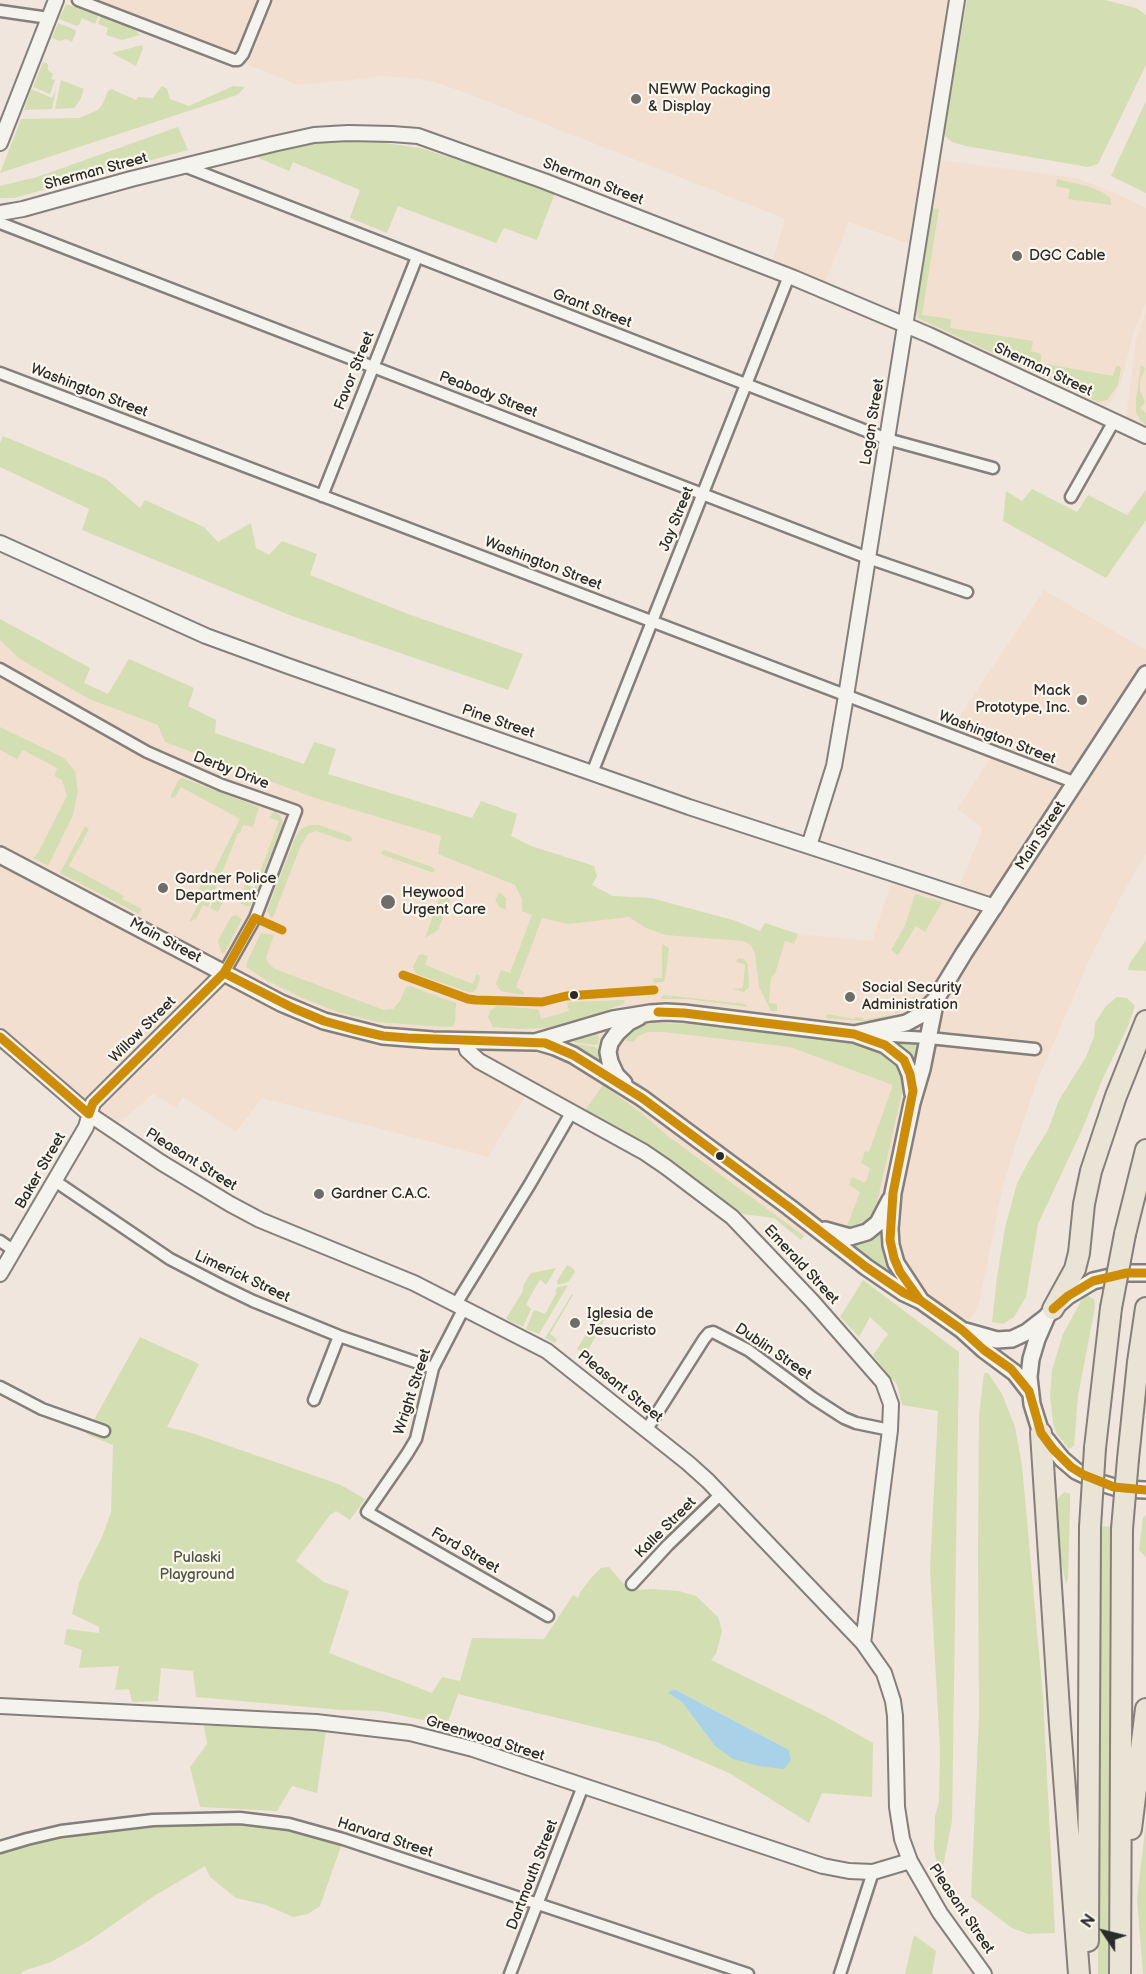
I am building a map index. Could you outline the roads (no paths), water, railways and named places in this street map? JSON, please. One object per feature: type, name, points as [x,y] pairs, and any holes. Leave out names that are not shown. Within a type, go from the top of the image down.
[{"type":"highway","points":[[1050,1313],[1075,1269],[1091,1171],[1116,1096],[1146,1021]]},
{"type":"highway","points":[[1088,1974],[1090,1527],[1095,1448],[1111,1308],[1125,1234],[1146,1150]]},
{"type":"highway","points":[[1120,1974],[1122,1528],[1138,1362],[1146,1308]]},
{"type":"highway","points":[[1041,1433],[1079,1974]]},
{"type":"highway","points":[[1121,1906],[1146,1709]]},
{"type":"main road","name":"Main Street","points":[[0,855],[293,1008],[324,1021],[383,1036],[535,1042],[613,1019],[650,1013],[684,1013],[854,1034],[906,1023],[919,1016],[936,999],[1146,674]]},
{"type":"main road","name":"Main Street","points":[[928,1038],[936,999]]},
{"type":"main road","name":"Main Street","points":[[642,1098],[616,1075],[608,1052],[616,1033],[629,1022],[650,1013]]},
{"type":"main road","points":[[854,1034],[885,1045],[904,1060],[912,1084],[912,1103]]},
{"type":"main road","points":[[921,1301],[900,1272],[892,1251],[890,1229],[893,1193],[928,1038]]},
{"type":"main road","points":[[535,1042],[573,1055],[642,1098],[890,1284],[921,1301],[962,1330],[1015,1373],[1029,1391]]},
{"type":"main road","points":[[809,1223],[836,1234],[859,1236],[878,1223],[893,1193]]},
{"type":"main road","points":[[962,1330],[997,1340],[1012,1339],[1033,1328],[1068,1296],[1093,1281],[1127,1273],[1146,1273]]},
{"type":"main road","points":[[1050,1313],[1037,1339],[1031,1359],[1029,1391],[1041,1433],[1062,1459],[1084,1475],[1114,1487],[1146,1490]]},
{"type":"street","points":[[0,143],[3,128],[56,0]]},
{"type":"street","points":[[78,0],[230,59],[238,60],[243,54],[265,0]]},
{"type":"street","name":"Logan Street","points":[[809,846],[834,765],[957,0]]},
{"type":"street","points":[[0,11],[49,18]]},
{"type":"street","name":"Sherman Street","points":[[0,213],[314,135],[348,133],[418,136],[564,189],[789,276],[905,325],[1146,436]]},
{"type":"street","name":"Grant Street","points":[[184,166],[887,439],[993,468]]},
{"type":"street","name":"Peabody Street","points":[[0,223],[868,558],[967,592]]},
{"type":"street","name":"Favor Street","points":[[322,496],[417,257]]},
{"type":"street","name":"Jay Street","points":[[592,773],[789,276]]},
{"type":"street","name":"Washington Street","points":[[0,373],[1076,783]]},
{"type":"street","points":[[1071,497],[1114,421]]},
{"type":"street","name":"Pine Street","points":[[0,543],[206,636],[592,773],[994,907]]},
{"type":"street","name":"Derby Drive","points":[[0,669],[147,752],[222,785],[296,811],[255,918],[224,973]]},
{"type":"street","name":"Willow Street","points":[[90,1114],[93,1104],[99,1097],[224,973]]},
{"type":"street","name":"Main Street","points":[[854,1034],[928,1038]]},
{"type":"street","name":"Pleasant Street","points":[[0,1037],[90,1114],[188,1180],[247,1214],[414,1283],[547,1351],[688,1463],[721,1494],[862,1643],[874,1657],[886,1678],[895,1716],[897,1808],[909,1862],[940,1913],[984,1974]]},
{"type":"street","points":[[928,1038],[1035,1050]]},
{"type":"street","name":"Emerald Street","points":[[465,1041],[467,1050],[478,1061],[629,1143],[720,1207],[743,1227],[883,1382],[891,1404],[890,1430],[862,1643]]},
{"type":"street","name":"Wright Street","points":[[367,1512],[416,1439],[433,1368],[460,1306],[571,1113]]},
{"type":"street","name":"Baker Street","points":[[0,1274],[86,1127],[90,1114]]},
{"type":"street","name":"Limerick Street","points":[[55,1181],[182,1265],[253,1301],[339,1336],[433,1368]]},
{"type":"street","points":[[0,1241],[13,1250]]},
{"type":"street","name":"Dublin Street","points":[[646,1429],[704,1339],[713,1332],[748,1350],[844,1418],[856,1423],[890,1430]]},
{"type":"street","points":[[314,1400],[339,1336]]},
{"type":"street","points":[[0,1387],[48,1411],[104,1431]]},
{"type":"street","name":"Kalle Street","points":[[632,1584],[668,1545],[721,1494]]},
{"type":"street","name":"Ford Street","points":[[367,1512],[548,1616]]},
{"type":"street","name":"Greenwood Street","points":[[0,1706],[316,1722],[410,1734],[473,1749],[809,1862],[849,1871],[873,1872],[909,1862]]},
{"type":"street","name":"Dartmouth Street","points":[[510,1974],[583,1786]]},
{"type":"street","name":"Harvard Street","points":[[0,1847],[61,1831],[144,1820],[199,1818],[265,1821],[301,1827],[748,1974]]},
{"type":"street","points":[[840,1974],[873,1872]]},
{"type":"water","points":[[676,1690],[789,1750],[791,1760],[784,1769],[759,1766],[733,1759],[715,1746],[682,1702],[668,1693]]},
{"type":"place","name":"NEWW Packaging & Display","points":[[636,99]]},
{"type":"place","name":"DGC Cable","points":[[1017,256]]},
{"type":"place","name":"Mack Prototype, Inc.","points":[[1082,700]]},
{"type":"place","name":"Gardner Police Department","points":[[163,888]]},
{"type":"place","name":"Heywood Urgent Care","points":[[388,902]]},
{"type":"place","name":"Social Security Administration","points":[[850,997]]},
{"type":"place","name":"Gardner C.A.C.","points":[[319,1194]]},
{"type":"place","name":"Iglesia de Jesucristo","points":[[575,1323]]},
{"type":"park label","name":"Pulaski Playground","points":[[197,1566]]}]
